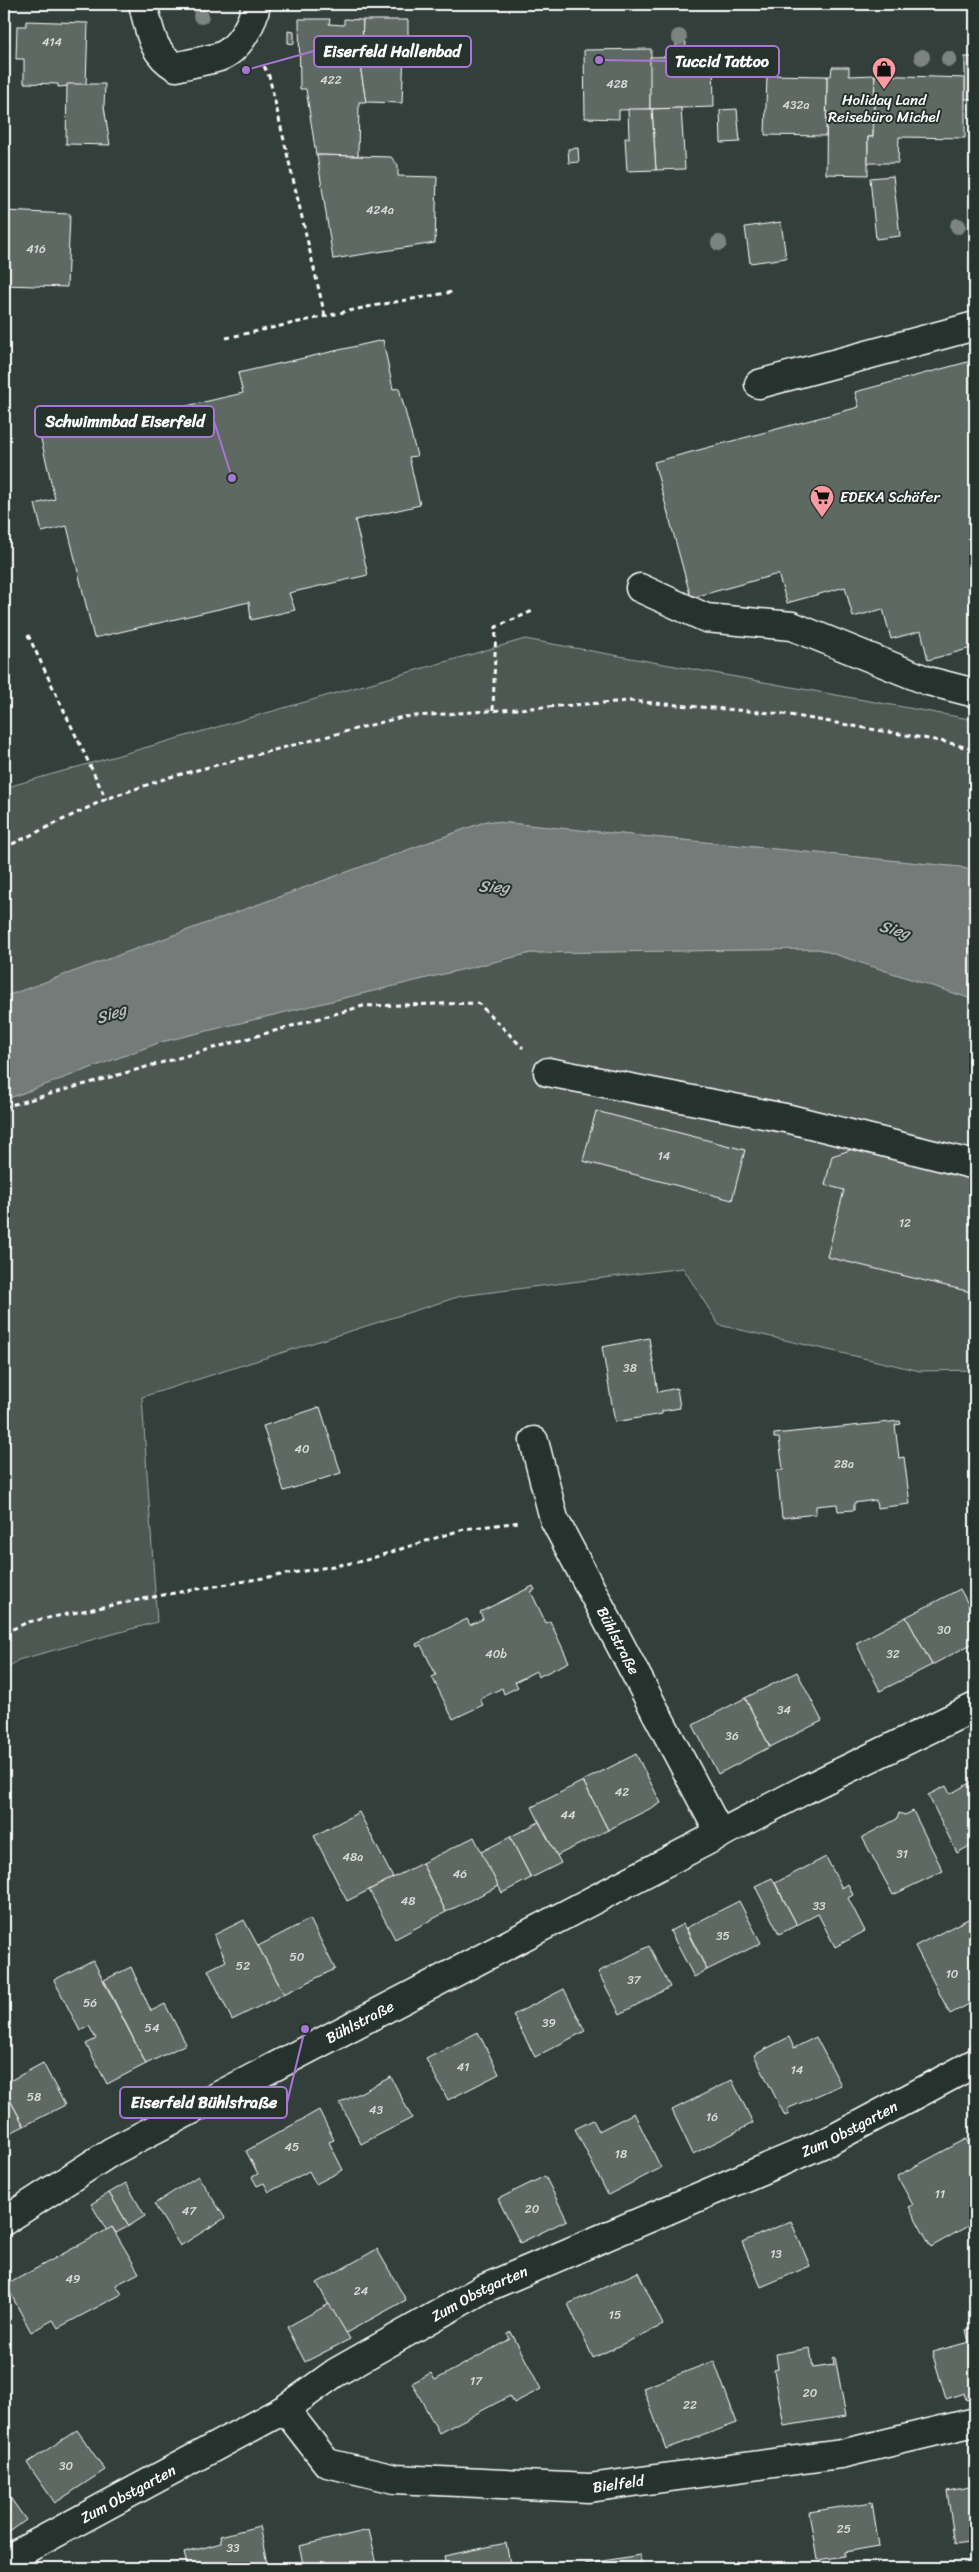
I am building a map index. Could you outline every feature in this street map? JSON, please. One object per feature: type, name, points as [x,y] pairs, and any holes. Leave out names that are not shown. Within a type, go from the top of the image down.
[{"type":"street","points":[[143,4],[154,44],[163,59],[176,67],[221,56],[234,47],[246,32],[256,4]]},
{"type":"street","points":[[759,384],[975,326]]},
{"type":"street","points":[[640,588],[706,618],[792,626],[928,681],[975,693]]},
{"type":"street","points":[[548,1072],[790,1119],[975,1165]]},
{"type":"street","name":"Bühlstraße","points":[[534,1441],[554,1518],[720,1834]]},
{"type":"street","name":"Bühlstraße","points":[[4,2221],[111,2152],[808,1788],[975,1707]]},
{"type":"street","name":"Zum Obstgarten","points":[[4,2561],[284,2410],[335,2373],[483,2289],[827,2142],[975,2063]]},
{"type":"street","name":"Bielfeld","points":[[284,2410],[327,2463],[395,2479],[589,2488],[841,2454],[975,2422]]},
{"type":"path","points":[[246,32],[269,76],[325,316]]},
{"type":"path","points":[[226,338],[325,316],[452,292]]},
{"type":"path","points":[[493,710],[496,627],[535,610]]},
{"type":"path","points":[[28,635],[106,799]]},
{"type":"path","points":[[4,848],[106,799],[170,777],[402,716],[640,702],[784,714],[946,742],[975,750]]},
{"type":"path","points":[[4,1107],[362,1006],[478,1003],[548,1072]]},
{"type":"path","points":[[4,1633],[28,1622],[163,1595],[363,1560],[464,1529],[554,1518]]},
{"type":"shaded area","points":[[525,639],[975,720],[975,872],[960,867],[487,821],[4,997],[4,788]]},
{"type":"shaded area","points":[[819,949],[975,1000],[975,1370],[920,1371],[719,1325],[683,1268],[461,1296],[142,1397],[157,1622],[18,1660],[4,1672],[4,1100],[161,1042],[531,953]]},
{"type":"water","name":"Sieg","points":[[487,821],[960,867],[975,872],[975,1000],[819,949],[531,953],[161,1042],[4,1100],[4,997]]},
{"type":"building","points":[[299,19],[330,19],[329,24],[344,25],[344,19],[363,20],[361,71],[366,102],[359,102],[358,156],[316,155],[306,89],[300,89]]},
{"type":"building","points":[[363,20],[408,20],[408,51],[404,51],[402,103],[366,102],[361,71]]},
{"type":"building","points":[[26,21],[88,23],[86,85],[58,87],[58,84],[24,83],[24,59],[16,59],[17,26],[26,26]]},
{"type":"building","points":[[288,31],[294,32],[294,44],[288,43]]},
{"type":"building","points":[[676,42],[686,42],[685,56],[677,57]]},
{"type":"building","points":[[651,49],[650,109],[619,110],[619,119],[585,118],[584,50]]},
{"type":"building","points":[[713,56],[714,107],[650,109],[650,57]]},
{"type":"building","points":[[965,57],[975,57],[975,99],[965,99]]},
{"type":"building","points":[[832,67],[849,67],[849,76],[875,75],[873,137],[868,137],[868,175],[826,174],[827,76],[831,76]]},
{"type":"building","points":[[767,75],[827,76],[826,136],[765,135]]},
{"type":"building","points":[[875,75],[965,78],[965,138],[899,137],[898,163],[868,163],[868,137],[873,137]]},
{"type":"building","points":[[67,84],[105,84],[104,106],[110,145],[66,144]]},
{"type":"building","points":[[681,108],[685,169],[656,170],[652,109]]},
{"type":"building","points":[[628,109],[652,109],[656,170],[627,171],[625,138],[629,138]]},
{"type":"building","points":[[737,109],[740,142],[721,143],[720,110]]},
{"type":"building","points":[[578,148],[579,162],[569,163],[568,149]]},
{"type":"building","points":[[317,155],[391,157],[398,165],[398,176],[437,177],[435,243],[333,259]]},
{"type":"building","points":[[893,176],[900,236],[876,239],[870,178]]},
{"type":"building","points":[[4,211],[70,214],[67,287],[4,285]]},
{"type":"building","points":[[781,222],[786,258],[750,263],[745,227]]},
{"type":"building","points":[[4,285],[9,286],[8,316],[4,317]]},
{"type":"building","points":[[383,340],[393,389],[399,388],[417,456],[409,457],[420,505],[355,520],[368,575],[289,593],[295,610],[251,620],[249,602],[94,638],[67,526],[42,532],[35,504],[55,499],[39,431],[89,420],[91,428],[243,393],[238,373]]},
{"type":"building","name":"EDEKA Schäfer","points":[[975,360],[975,647],[928,660],[921,631],[891,639],[883,609],[853,617],[845,587],[787,603],[778,574],[691,598],[654,462],[859,407],[855,392]]},
{"type":"building","points":[[596,1111],[745,1150],[732,1200],[583,1161]]},
{"type":"building","points":[[853,1149],[975,1177],[975,1293],[827,1257],[844,1190],[825,1185],[832,1156]]},
{"type":"building","points":[[649,1338],[658,1392],[677,1388],[680,1408],[662,1411],[662,1414],[615,1422],[602,1347]]},
{"type":"building","points":[[320,1407],[341,1473],[284,1491],[263,1426]]},
{"type":"building","points":[[900,1421],[901,1424],[895,1425],[899,1458],[904,1457],[910,1504],[877,1508],[876,1500],[854,1503],[854,1510],[838,1511],[837,1504],[816,1506],[816,1514],[782,1518],[777,1470],[783,1470],[779,1438],[774,1438],[774,1434]]},
{"type":"building","points":[[533,1586],[535,1590],[531,1592],[546,1623],[550,1621],[569,1662],[538,1677],[536,1671],[515,1682],[518,1687],[504,1694],[502,1688],[480,1699],[483,1705],[453,1719],[432,1677],[436,1675],[421,1645],[417,1647],[416,1644],[467,1619],[470,1625],[483,1619],[480,1612]]},
{"type":"building","points":[[960,1589],[975,1617],[975,1642],[932,1665],[906,1617]]},
{"type":"building","points":[[906,1617],[932,1665],[880,1691],[856,1643]]},
{"type":"building","points":[[797,1672],[822,1721],[770,1747],[745,1698]]},
{"type":"building","points":[[745,1698],[770,1747],[718,1774],[693,1725]]},
{"type":"building","points":[[636,1754],[661,1803],[608,1830],[583,1781]]},
{"type":"building","points":[[975,1780],[975,1832],[971,1834],[975,1843],[957,1853],[928,1795],[946,1786],[950,1794]]},
{"type":"building","points":[[583,1781],[608,1830],[556,1856],[532,1807]]},
{"type":"building","points":[[913,1811],[943,1871],[893,1895],[862,1837],[897,1819],[899,1813],[905,1815]]},
{"type":"building","points":[[359,1812],[393,1878],[347,1901],[314,1836]]},
{"type":"building","points":[[539,1822],[561,1863],[531,1878],[510,1837]]},
{"type":"building","points":[[474,1837],[499,1886],[446,1912],[422,1863]]},
{"type":"building","points":[[510,1837],[531,1878],[502,1893],[481,1852]]},
{"type":"building","points":[[826,1857],[842,1888],[848,1884],[853,1895],[848,1898],[865,1931],[835,1947],[818,1914],[797,1925],[775,1883]]},
{"type":"building","points":[[422,1863],[446,1912],[395,1939],[369,1890]]},
{"type":"building","points":[[772,1878],[797,1925],[779,1934],[755,1886]]},
{"type":"building","points":[[739,1901],[761,1943],[707,1970],[686,1928]]},
{"type":"building","points":[[970,1918],[975,1929],[975,2001],[950,2014],[915,1946]]},
{"type":"building","points":[[310,1919],[335,1969],[284,1994],[258,1946]]},
{"type":"building","points":[[244,1920],[284,1994],[232,2020],[208,1970],[226,1961],[214,1935]]},
{"type":"building","points":[[683,1924],[707,1970],[694,1977],[670,1931]]},
{"type":"building","points":[[649,1946],[670,1987],[620,2014],[598,1972]]},
{"type":"building","points":[[93,1960],[146,2064],[107,2084],[86,2044],[96,2039],[89,2026],[80,2031],[54,1980]]},
{"type":"building","points":[[131,1967],[151,2011],[165,2004],[186,2044],[146,2064],[104,1980]]},
{"type":"building","points":[[564,1989],[585,2031],[535,2057],[513,2015]]},
{"type":"building","points":[[478,2032],[499,2074],[448,2100],[426,2059]]},
{"type":"building","points":[[789,2037],[794,2048],[816,2037],[841,2085],[787,2109],[789,2114],[785,2116],[754,2055]]},
{"type":"building","points":[[43,2063],[65,2105],[24,2126],[4,2089],[4,2084]]},
{"type":"building","points":[[391,2077],[412,2118],[361,2144],[340,2103]]},
{"type":"building","points":[[732,2080],[753,2123],[693,2154],[672,2110]]},
{"type":"building","points":[[4,2089],[24,2126],[4,2136]]},
{"type":"building","points":[[319,2110],[334,2140],[329,2142],[343,2170],[316,2184],[309,2171],[269,2192],[264,2183],[257,2186],[252,2177],[258,2174],[246,2151]]},
{"type":"building","points":[[634,2113],[661,2168],[608,2195],[575,2129],[593,2120],[599,2131]]},
{"type":"building","points":[[966,2139],[975,2156],[975,2187],[970,2190],[975,2198],[975,2222],[931,2247],[909,2207],[913,2205],[897,2176]]},
{"type":"building","points":[[198,2176],[225,2218],[180,2246],[154,2204]]},
{"type":"building","points":[[545,2176],[567,2220],[520,2243],[498,2199]]},
{"type":"building","points":[[126,2183],[145,2216],[129,2226],[109,2193]]},
{"type":"building","points":[[109,2193],[129,2226],[116,2233],[112,2227],[107,2231],[91,2204]]},
{"type":"building","points":[[791,2221],[810,2266],[761,2287],[742,2242]]},
{"type":"building","points":[[112,2227],[139,2273],[116,2285],[122,2294],[58,2328],[53,2320],[31,2332],[6,2285]]},
{"type":"building","points":[[377,2249],[406,2300],[344,2334],[317,2283]]},
{"type":"building","points":[[638,2272],[663,2325],[593,2358],[568,2304]]},
{"type":"building","points":[[329,2304],[350,2339],[305,2362],[287,2327]]},
{"type":"building","points":[[975,2327],[975,2397],[966,2400],[964,2393],[946,2399],[932,2352],[969,2342],[966,2330]]},
{"type":"building","points":[[511,2332],[541,2389],[514,2403],[510,2396],[439,2433],[412,2383],[431,2373],[435,2380],[510,2339],[507,2334]]},
{"type":"building","points":[[810,2348],[813,2368],[834,2365],[833,2358],[835,2357],[846,2416],[784,2426],[774,2370],[778,2369],[776,2354]]},
{"type":"building","points":[[714,2361],[737,2423],[666,2449],[643,2388]]},
{"type":"building","points":[[77,2430],[105,2470],[55,2503],[27,2463]]},
{"type":"building","points":[[975,2486],[975,2541],[955,2544],[947,2491]]},
{"type":"building","points":[[4,2489],[26,2520],[4,2536]]},
{"type":"building","points":[[872,2502],[879,2546],[845,2552],[845,2556],[817,2560],[809,2512]]},
{"type":"building","points":[[259,2526],[268,2568],[188,2568],[184,2553],[221,2543],[220,2536]]},
{"type":"building","points":[[369,2530],[378,2568],[304,2568],[299,2546]]},
{"type":"building","points":[[506,2543],[511,2568],[446,2568],[444,2556]]},
{"type":"building","points":[[640,2555],[642,2568],[586,2568],[585,2564]]},
{"type":"place","name":"Tuccid Tattoo","points":[[599,60]]},
{"type":"place","name":"Eiserfeld Hallenbad","points":[[246,70]]},
{"type":"place","name":"Holiday Land Reisebüro Michel","points":[[884,90]]},
{"type":"place","name":"Schwimmbad Eiserfeld","points":[[232,478]]},
{"type":"place","name":"EDEKA Schäfer","points":[[822,518]]},
{"type":"place","name":"Eiserfeld Bühlstraße","points":[[305,2029]]}]
